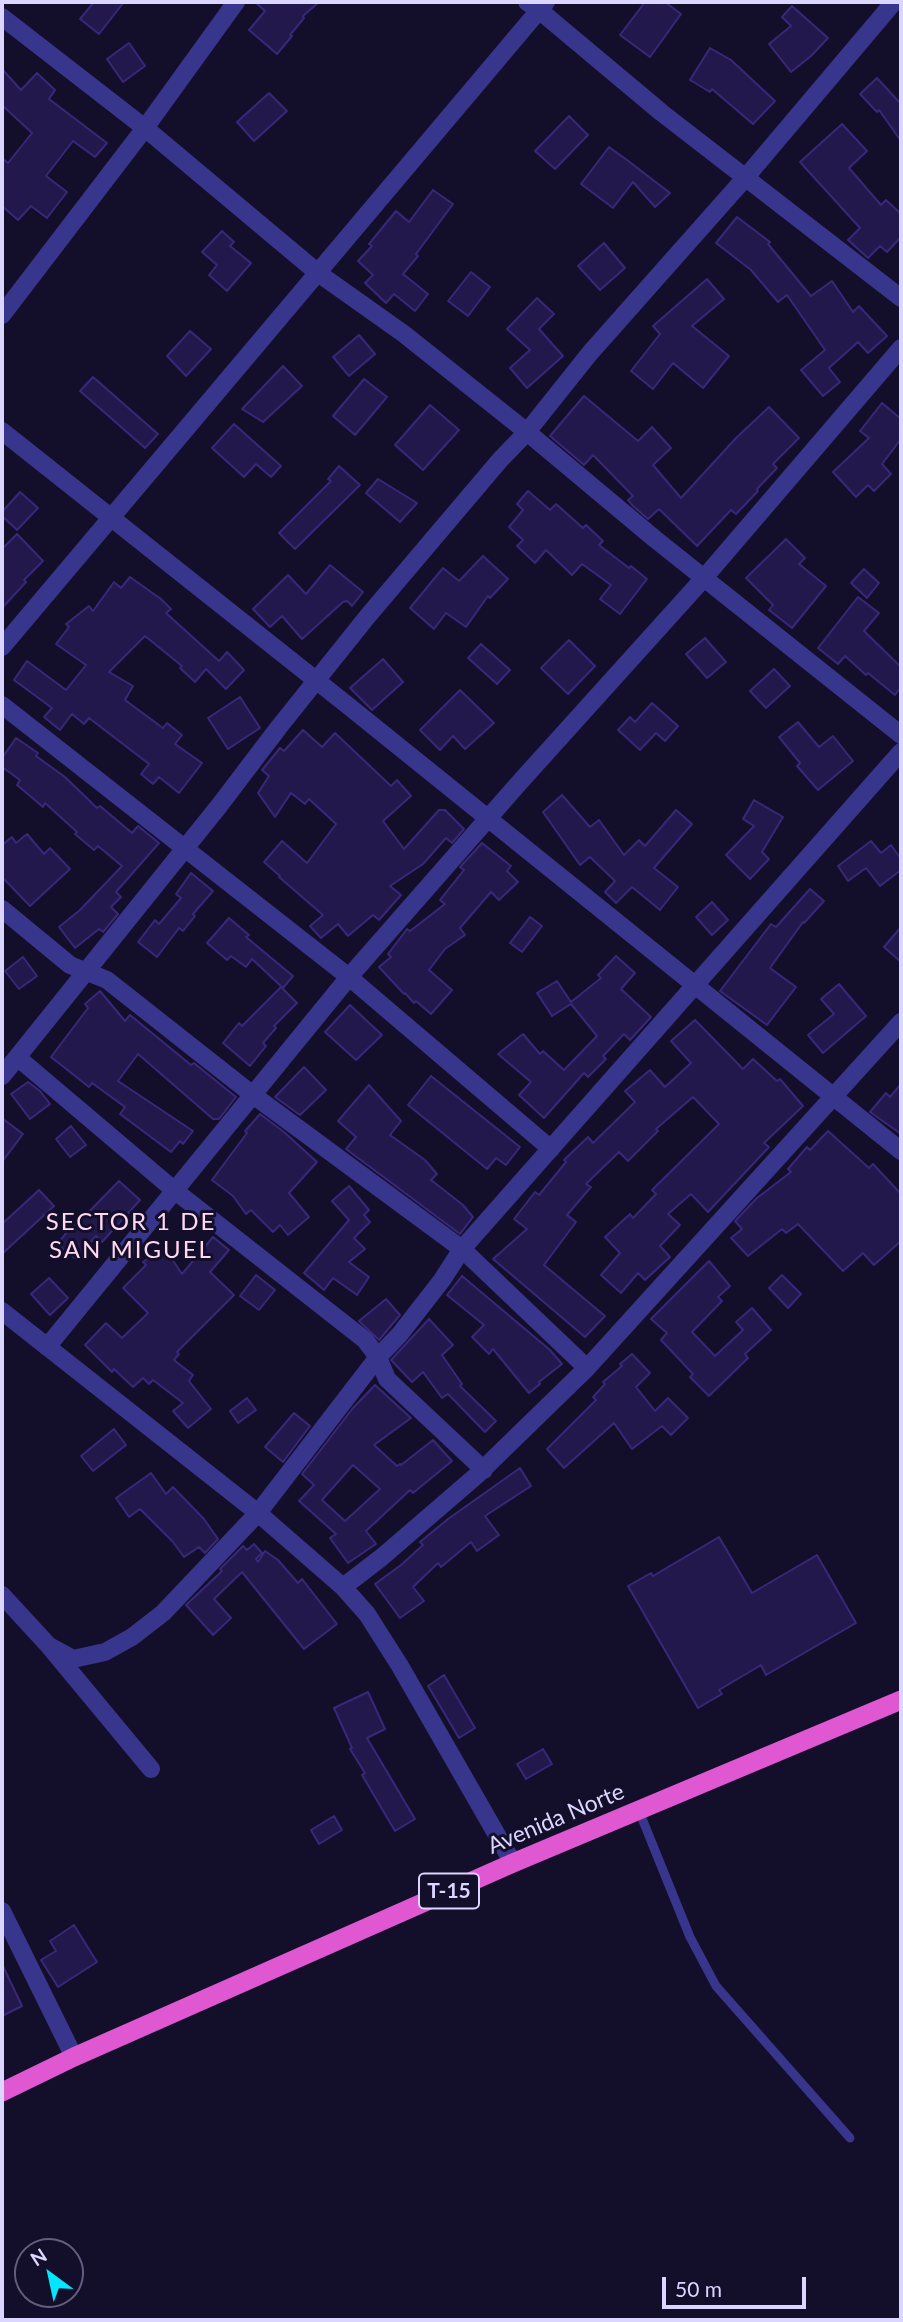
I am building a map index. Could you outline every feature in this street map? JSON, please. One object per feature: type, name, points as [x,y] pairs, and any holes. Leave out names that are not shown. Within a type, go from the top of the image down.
[{"type":"highway","name":"Avenida Norte","points":[[2,2092],[74,2057],[513,1863],[901,1700]]},
{"type":"street","points":[[2,315],[145,128],[236,2]]},
{"type":"street","points":[[2,1076],[402,575],[894,2]]},
{"type":"street","points":[[2,648],[318,273],[537,4],[662,113],[901,298]]},
{"type":"street","points":[[2,17],[145,128],[318,273],[404,334],[527,432],[704,579],[901,735]]},
{"type":"street","points":[[47,1347],[349,977],[488,818],[704,579],[901,348]]},
{"type":"street","points":[[2,431],[901,1151]]},
{"type":"street","points":[[2,705],[349,977],[551,1149]]},
{"type":"street","points":[[49,1646],[73,1659],[105,1653],[132,1637],[163,1613],[258,1513],[378,1357],[400,1334],[442,1280],[462,1249],[901,752]]},
{"type":"street","points":[[2,909],[70,965],[107,981],[253,1095],[462,1249],[587,1368]]},
{"type":"street","points":[[343,1587],[484,1470],[587,1368],[901,1023]]},
{"type":"street","points":[[17,1057],[174,1190],[365,1340],[378,1357],[387,1379],[484,1470]]},
{"type":"street","points":[[2,1311],[258,1513],[343,1587],[367,1614],[400,1666],[513,1863]]},
{"type":"street","points":[[2,1595],[49,1646],[151,1769]]},
{"type":"street","points":[[2,1911],[74,2057]]},
{"type":"lane","points":[[639,1811],[690,1937],[716,1986],[850,2138]]},
{"type":"building","points":[[94,2],[124,2],[99,34],[80,19]]},
{"type":"building","points":[[255,2],[319,2],[303,16],[290,35],[292,36],[277,54],[249,30],[265,11]]},
{"type":"building","points":[[645,2],[665,2],[681,14],[650,57],[620,35]]},
{"type":"building","points":[[792,6],[828,38],[791,72],[769,44],[791,26],[782,17]]},
{"type":"building","points":[[129,43],[145,66],[123,82],[107,59]]},
{"type":"building","points":[[710,48],[731,60],[775,101],[753,124],[712,89],[710,92],[690,80]]},
{"type":"building","points":[[2,69],[21,90],[37,73],[55,90],[49,99],[107,143],[95,157],[73,141],[46,176],[67,192],[47,218],[31,206],[18,220],[2,206],[2,158],[8,163],[32,133],[2,105]]},
{"type":"building","points":[[877,78],[901,104],[901,141],[879,110],[877,112],[860,94]]},
{"type":"building","points":[[269,93],[287,111],[254,141],[237,122]]},
{"type":"building","points":[[569,116],[588,135],[555,169],[535,151]]},
{"type":"building","points":[[842,124],[867,151],[849,168],[881,205],[886,200],[901,214],[901,237],[887,252],[880,246],[868,258],[848,240],[860,228],[800,162]]},
{"type":"building","points":[[609,147],[670,193],[655,207],[633,182],[613,208],[581,184]]},
{"type":"building","points":[[433,190],[453,204],[403,274],[428,294],[415,311],[394,294],[386,303],[365,283],[373,275],[358,261],[396,211],[409,222]]},
{"type":"building","points":[[737,217],[770,242],[768,244],[811,296],[832,281],[853,312],[859,306],[887,336],[868,353],[858,342],[829,368],[840,382],[823,396],[801,370],[825,350],[787,295],[778,302],[751,270],[716,243]]},
{"type":"building","points":[[222,231],[234,242],[230,246],[251,263],[227,291],[209,275],[217,265],[202,252]]},
{"type":"building","points":[[604,243],[625,268],[600,290],[578,266]]},
{"type":"building","points":[[471,272],[490,287],[468,316],[448,301]]},
{"type":"building","points":[[707,279],[724,299],[692,326],[729,356],[703,388],[673,363],[653,389],[631,371],[660,334],[653,326]]},
{"type":"building","points":[[537,298],[554,314],[539,329],[563,356],[527,388],[510,368],[530,350],[507,329]]},
{"type":"building","points":[[190,331],[211,349],[186,376],[167,356]]},
{"type":"building","points":[[359,335],[375,354],[349,376],[333,357]]},
{"type":"building","points":[[283,366],[302,386],[263,422],[242,409]]},
{"type":"building","points":[[93,377],[158,434],[145,448],[80,391]]},
{"type":"building","points":[[364,379],[387,397],[355,435],[333,416]]},
{"type":"building","points":[[584,396],[638,441],[652,427],[671,448],[653,465],[681,498],[736,438],[769,407],[799,438],[773,464],[777,468],[758,491],[736,514],[731,510],[697,546],[659,509],[648,519],[632,505],[628,500],[633,496],[593,455],[584,465],[550,436]]},
{"type":"building","points":[[882,403],[901,419],[901,439],[882,464],[891,474],[874,491],[868,485],[856,497],[833,472],[869,438],[860,431]]},
{"type":"building","points":[[430,405],[459,430],[423,470],[395,445]]},
{"type":"building","points":[[234,424],[281,466],[271,477],[256,464],[244,477],[212,448]]},
{"type":"building","points":[[339,466],[360,485],[295,549],[279,533],[331,481],[328,479]]},
{"type":"building","points":[[378,479],[417,503],[400,522],[366,493]]},
{"type":"building","points":[[528,491],[550,510],[556,504],[583,528],[586,525],[603,541],[599,545],[647,579],[620,614],[600,599],[611,585],[582,564],[572,575],[546,550],[535,563],[517,546],[523,540],[509,527],[523,510],[517,504]]},
{"type":"building","points":[[20,492],[38,508],[17,530],[2,516],[2,512]]},
{"type":"building","points":[[17,534],[43,561],[2,608],[2,549]]},
{"type":"building","points":[[786,539],[805,558],[799,564],[826,586],[792,628],[769,610],[773,605],[746,578]]},
{"type":"building","points":[[483,556],[508,579],[490,598],[488,596],[466,627],[446,613],[434,629],[410,608],[443,568],[459,581]]},
{"type":"building","points":[[330,565],[363,592],[352,606],[347,601],[343,602],[302,639],[282,616],[270,627],[253,609],[288,575],[306,594]]},
{"type":"building","points":[[864,569],[879,583],[867,598],[851,583]]},
{"type":"building","points":[[130,577],[161,599],[171,609],[166,613],[219,661],[227,652],[244,670],[226,689],[206,669],[195,682],[180,668],[182,666],[145,636],[109,672],[133,686],[125,700],[163,728],[167,723],[182,735],[175,744],[202,763],[179,793],[159,777],[153,784],[141,774],[149,764],[89,718],[84,724],[72,714],[60,730],[44,717],[52,708],[14,680],[27,661],[66,690],[86,665],[56,644],[69,627],[66,624],[89,606],[93,611],[114,582],[121,588]]},
{"type":"building","points":[[858,597],[879,613],[864,631],[901,667],[901,687],[895,695],[845,656],[838,664],[818,648]]},
{"type":"building","points":[[705,638],[726,662],[707,678],[686,654]]},
{"type":"building","points":[[569,640],[595,666],[568,694],[541,668]]},
{"type":"building","points":[[481,644],[510,670],[497,684],[468,658]]},
{"type":"building","points":[[383,659],[403,682],[372,710],[350,688]]},
{"type":"building","points":[[774,669],[790,686],[766,708],[750,691]]},
{"type":"building","points":[[460,690],[494,723],[465,749],[453,736],[440,750],[420,730]]},
{"type":"building","points":[[240,697],[260,728],[228,749],[208,718]]},
{"type":"building","points":[[652,703],[678,726],[665,741],[656,733],[640,750],[618,730],[630,717],[635,722]]},
{"type":"building","points":[[798,722],[819,747],[833,736],[853,761],[818,790],[797,766],[800,763],[779,737]]},
{"type":"building","points":[[303,730],[322,747],[335,733],[391,786],[397,780],[411,796],[383,821],[404,849],[439,810],[445,810],[464,829],[452,843],[446,838],[423,864],[390,886],[401,895],[379,920],[373,915],[348,936],[338,924],[321,938],[310,926],[323,915],[264,862],[282,841],[307,863],[336,824],[309,799],[305,804],[291,793],[275,817],[258,793],[269,776],[262,770],[280,748],[284,751]]},
{"type":"building","points":[[16,738],[38,753],[36,756],[65,777],[97,808],[100,806],[132,833],[138,826],[159,843],[116,892],[121,897],[111,907],[118,914],[103,932],[99,929],[75,948],[59,927],[80,910],[122,866],[98,846],[94,850],[45,803],[43,807],[17,785],[20,780],[2,767],[2,758]]},
{"type":"building","points":[[562,795],[590,827],[599,820],[624,855],[639,840],[645,846],[676,810],[692,824],[654,868],[678,887],[660,910],[632,887],[616,903],[605,892],[615,881],[590,857],[580,865],[543,812]]},
{"type":"building","points":[[754,800],[783,817],[762,852],[769,859],[750,879],[726,855],[754,826],[743,819]]},
{"type":"building","points":[[27,834],[44,854],[50,848],[70,869],[30,906],[2,877],[2,845],[12,837],[16,843]]},
{"type":"building","points":[[871,841],[881,853],[891,845],[901,859],[901,870],[880,886],[866,868],[848,881],[838,866]]},
{"type":"building","points":[[482,843],[511,866],[507,871],[518,882],[499,900],[491,892],[460,928],[465,935],[445,949],[429,970],[452,990],[431,1014],[404,994],[379,967],[391,957],[388,954],[407,929],[410,931],[445,904],[440,900],[464,870],[460,867]]},
{"type":"building","points":[[191,873],[213,891],[193,914],[195,916],[183,931],[179,928],[157,957],[138,942],[155,920],[159,924],[181,898],[176,894]]},
{"type":"building","points":[[810,889],[824,901],[803,922],[770,968],[796,987],[767,1025],[720,991],[771,924],[776,927]]},
{"type":"building","points":[[712,902],[728,920],[712,935],[696,917]]},
{"type":"building","points":[[530,917],[542,926],[522,952],[510,943]]},
{"type":"building","points":[[229,918],[249,935],[246,937],[293,976],[283,988],[252,959],[246,967],[231,956],[227,960],[207,943]]},
{"type":"building","points":[[901,927],[901,962],[884,947]]},
{"type":"building","points":[[616,956],[635,973],[621,989],[651,1017],[630,1040],[624,1034],[603,1056],[606,1059],[588,1077],[584,1073],[544,1118],[519,1095],[531,1082],[498,1054],[523,1034],[540,1054],[543,1051],[564,1070],[597,1036],[571,1004],[552,1016],[537,993],[557,981],[571,1002],[601,978],[598,975]]},
{"type":"building","points":[[23,957],[37,976],[19,989],[5,971]]},
{"type":"building","points":[[839,984],[866,1016],[823,1053],[808,1035],[834,1014],[821,999]]},
{"type":"building","points":[[281,987],[297,1003],[274,1026],[276,1028],[263,1043],[266,1046],[250,1066],[223,1043],[239,1023],[242,1026]]},
{"type":"building","points":[[100,991],[125,1021],[130,1015],[191,1065],[194,1063],[236,1097],[219,1119],[213,1119],[138,1054],[118,1081],[193,1131],[183,1144],[180,1141],[171,1152],[120,1114],[125,1107],[92,1083],[89,1087],[51,1057],[88,1008],[85,1004]]},
{"type":"building","points":[[350,1005],[382,1035],[356,1060],[325,1032]]},
{"type":"building","points":[[695,1020],[743,1069],[753,1059],[777,1081],[780,1079],[803,1106],[764,1143],[769,1147],[708,1212],[691,1194],[668,1214],[680,1225],[660,1246],[670,1257],[645,1280],[638,1273],[621,1293],[601,1275],[620,1253],[605,1237],[630,1214],[633,1218],[656,1194],[652,1190],[719,1124],[693,1097],[656,1129],[658,1131],[628,1161],[619,1152],[586,1184],[591,1187],[567,1215],[576,1222],[544,1265],[605,1316],[585,1337],[493,1259],[527,1229],[514,1219],[535,1192],[539,1195],[566,1162],[564,1160],[588,1137],[593,1143],[635,1102],[625,1091],[650,1070],[665,1087],[691,1063],[671,1041]]},
{"type":"building","points":[[304,1067],[326,1090],[300,1115],[275,1097]]},
{"type":"building","points":[[431,1076],[520,1147],[506,1165],[496,1158],[487,1169],[408,1105]]},
{"type":"building","points":[[28,1082],[40,1091],[50,1104],[30,1119],[11,1094]]},
{"type":"building","points":[[901,1084],[901,1134],[870,1112],[886,1093],[890,1097]]},
{"type":"building","points":[[369,1085],[401,1121],[390,1135],[425,1160],[437,1174],[431,1180],[463,1205],[473,1217],[460,1234],[346,1149],[356,1137],[338,1121]]},
{"type":"building","points":[[260,1114],[317,1162],[289,1193],[309,1217],[288,1235],[280,1225],[273,1232],[251,1210],[246,1214],[233,1196],[212,1180],[247,1133],[245,1131]]},
{"type":"building","points":[[2,1118],[23,1134],[2,1162]]},
{"type":"building","points":[[71,1126],[86,1145],[70,1157],[56,1139]]},
{"type":"building","points":[[828,1131],[869,1168],[873,1164],[901,1194],[901,1241],[874,1265],[863,1253],[843,1271],[798,1224],[786,1233],[782,1229],[748,1256],[731,1238],[742,1229],[735,1221],[757,1198],[791,1172],[788,1169],[807,1147],[810,1150]]},
{"type":"building","points":[[119,1181],[140,1200],[102,1242],[96,1236],[76,1259],[57,1244]]},
{"type":"building","points":[[349,1186],[369,1210],[364,1215],[370,1222],[354,1238],[365,1249],[349,1262],[369,1277],[357,1295],[333,1278],[324,1290],[304,1273],[349,1220],[332,1201]]},
{"type":"building","points":[[39,1190],[54,1206],[2,1254],[2,1224]]},
{"type":"building","points":[[213,1237],[229,1250],[210,1272],[234,1295],[177,1352],[179,1354],[174,1360],[193,1375],[189,1381],[211,1409],[188,1428],[173,1411],[183,1403],[153,1380],[149,1384],[143,1378],[133,1387],[114,1369],[112,1372],[85,1345],[106,1323],[122,1338],[148,1313],[123,1288],[146,1265],[143,1262],[164,1247],[182,1274]]},
{"type":"building","points":[[709,1261],[730,1286],[718,1297],[722,1301],[692,1332],[715,1356],[743,1330],[736,1322],[752,1308],[771,1330],[745,1354],[748,1358],[709,1396],[690,1377],[693,1374],[661,1340],[667,1333],[651,1319]]},
{"type":"building","points":[[256,1275],[275,1290],[259,1310],[240,1296]]},
{"type":"building","points":[[782,1275],[801,1294],[788,1308],[769,1288]]},
{"type":"building","points":[[462,1276],[550,1350],[562,1364],[529,1393],[493,1349],[489,1354],[472,1337],[484,1325],[447,1295]]},
{"type":"building","points":[[49,1278],[68,1298],[50,1315],[31,1294]]},
{"type":"building","points":[[386,1299],[400,1315],[379,1340],[359,1321]]},
{"type":"building","points":[[429,1319],[453,1345],[442,1355],[462,1384],[460,1386],[496,1421],[485,1432],[448,1394],[442,1398],[423,1372],[412,1382],[391,1360]]},
{"type":"building","points":[[632,1354],[650,1373],[636,1387],[655,1411],[668,1398],[688,1418],[671,1435],[662,1426],[632,1449],[614,1423],[564,1468],[547,1449],[596,1400],[593,1397],[605,1384],[603,1382]]},
{"type":"building","points":[[375,1385],[411,1418],[374,1445],[397,1466],[433,1440],[452,1461],[413,1493],[410,1490],[366,1531],[376,1544],[348,1563],[330,1538],[336,1534],[299,1501],[314,1485],[302,1474],[353,1408]],"holes":[[[353,1465],[380,1489],[345,1521],[322,1500]]]},
{"type":"building","points":[[247,1398],[256,1410],[238,1423],[230,1411]]},
{"type":"building","points":[[294,1413],[310,1426],[283,1462],[265,1447]]},
{"type":"building","points":[[114,1429],[126,1445],[93,1471],[81,1456]]},
{"type":"building","points":[[520,1468],[531,1486],[485,1516],[499,1535],[477,1551],[471,1542],[441,1567],[438,1563],[413,1587],[424,1601],[400,1618],[375,1584],[401,1565],[423,1545],[420,1542],[448,1519]]},
{"type":"building","points":[[151,1473],[166,1494],[173,1487],[204,1519],[218,1539],[205,1553],[199,1547],[184,1557],[140,1509],[129,1517],[116,1498]]},
{"type":"building","points":[[719,1537],[752,1593],[817,1555],[856,1623],[766,1675],[761,1665],[719,1690],[722,1694],[698,1708],[628,1586],[651,1573],[653,1576]]},
{"type":"building","points":[[254,1544],[262,1553],[256,1559],[258,1562],[265,1551],[278,1560],[298,1583],[302,1579],[337,1624],[304,1649],[242,1572],[214,1599],[231,1618],[213,1635],[186,1605],[222,1571],[220,1569],[243,1546],[247,1550]]},
{"type":"building","points":[[444,1675],[475,1728],[459,1738],[428,1686]]},
{"type":"building","points":[[368,1692],[385,1729],[367,1738],[415,1819],[395,1831],[362,1775],[365,1773],[350,1749],[352,1748],[334,1708]]},
{"type":"building","points":[[543,1749],[552,1764],[526,1779],[517,1764]]},
{"type":"building","points":[[334,1816],[342,1830],[319,1844],[311,1830]]},
{"type":"building","points":[[74,1925],[97,1962],[58,1987],[41,1960],[56,1951],[50,1941]]},
{"type":"building","points":[[2,1964],[22,2006],[2,2016]]},
{"type":"district","name":"SECTOR 1 DE SAN MIGUEL","points":[[131,1236]]}]
